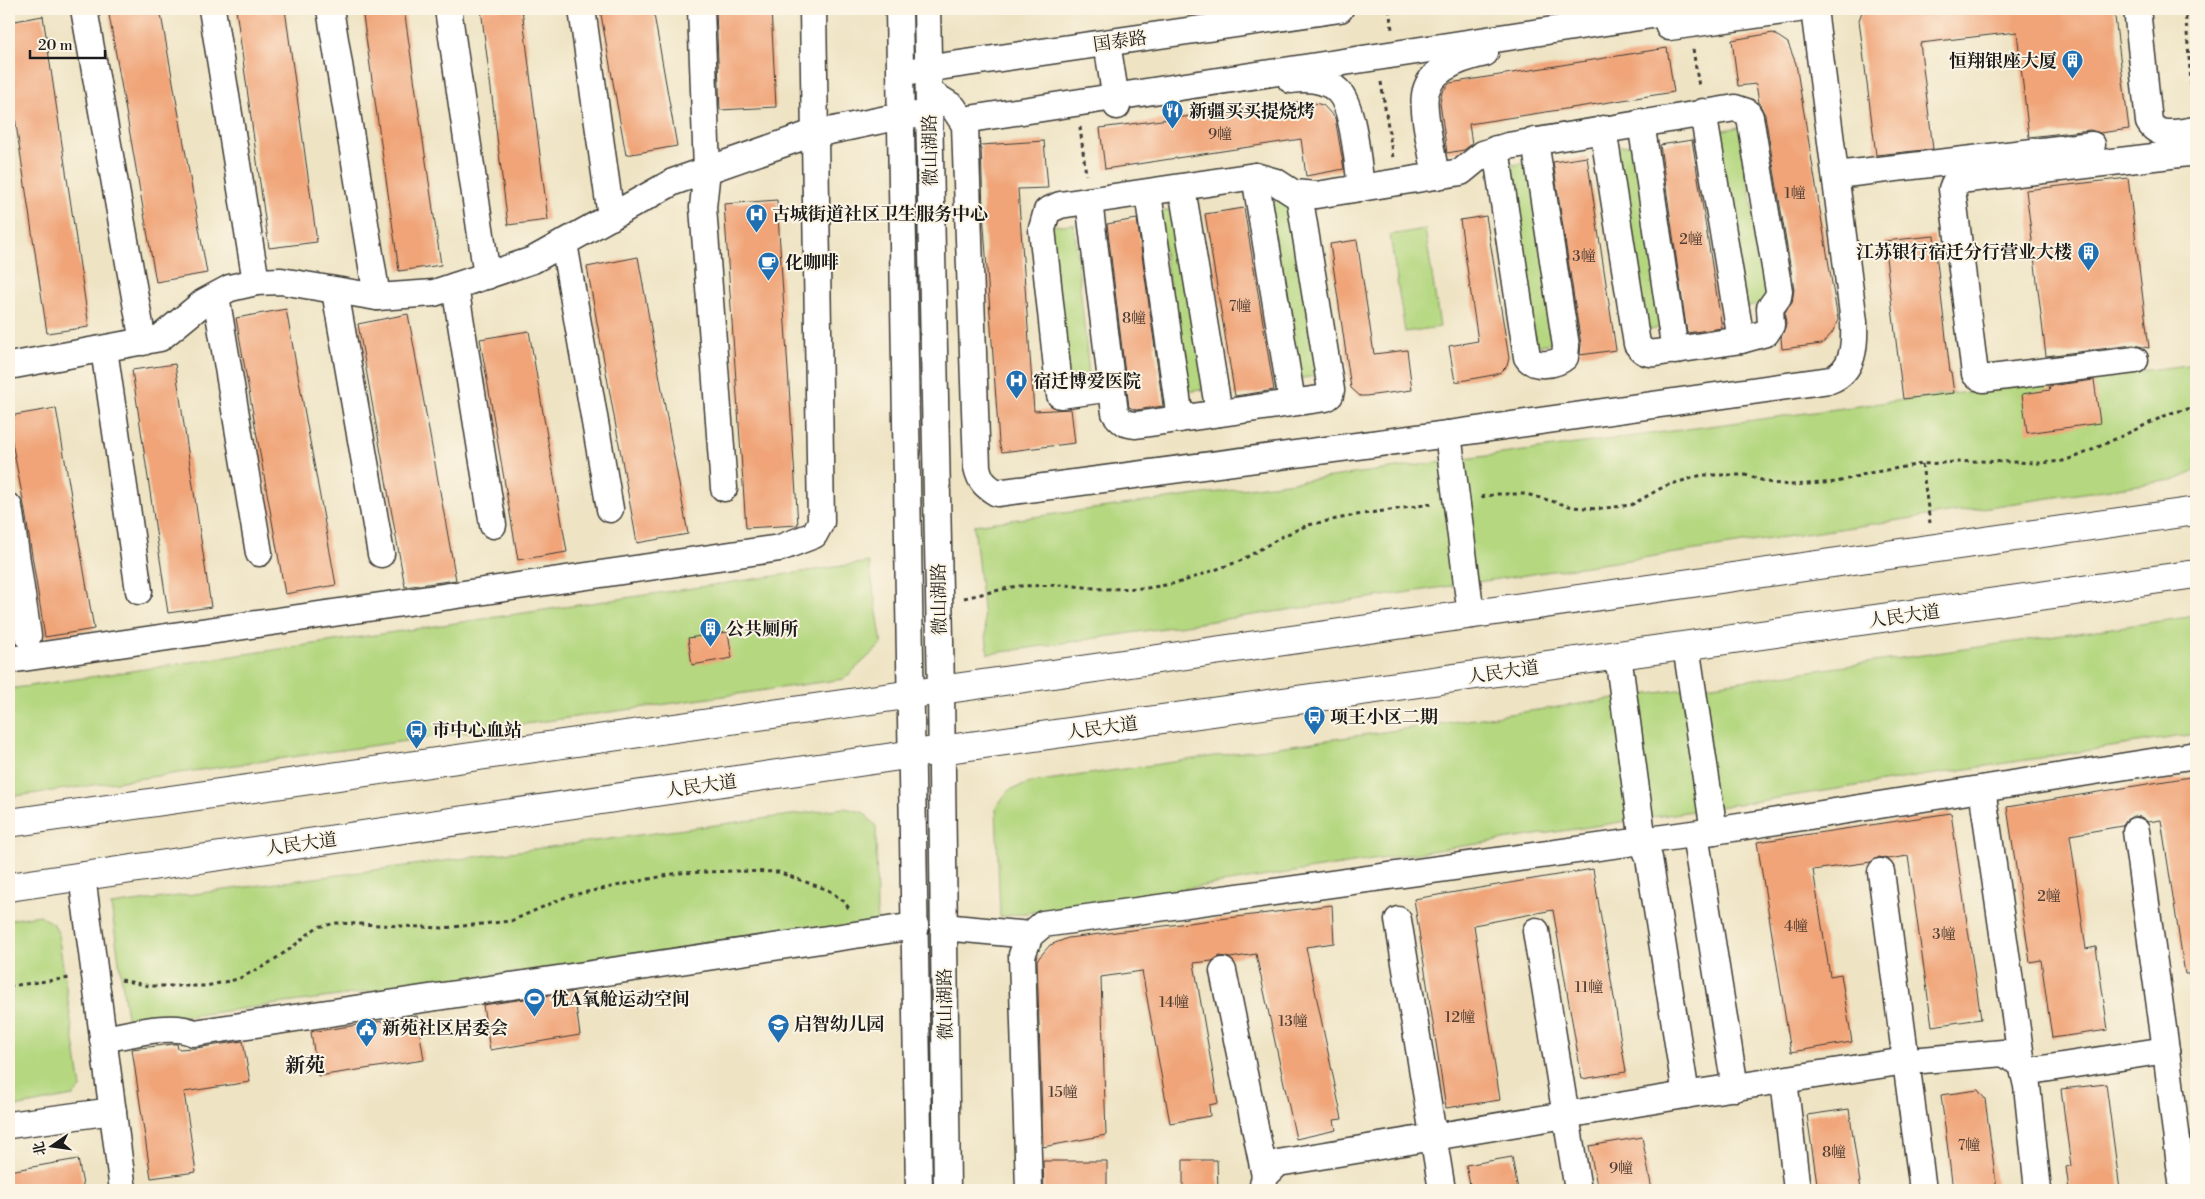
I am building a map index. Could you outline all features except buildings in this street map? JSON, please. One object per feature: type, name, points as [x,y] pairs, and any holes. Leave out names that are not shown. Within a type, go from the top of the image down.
[{"type":"main road","points":[[9,823],[2196,511]]},
{"type":"main road","name":"人民大道","points":[[9,887],[912,754],[2196,574]]},
{"type":"street","points":[[84,9],[142,342]]},
{"type":"street","points":[[212,9],[256,282]]},
{"type":"street","points":[[330,9],[377,297]]},
{"type":"street","points":[[448,9],[487,276]]},
{"type":"street","points":[[582,9],[611,217]]},
{"type":"street","points":[[701,9],[707,170],[703,207],[724,488]]},
{"type":"street","points":[[9,660],[780,548],[814,535],[821,522],[813,9]]},
{"type":"street","name":"微山湖路","points":[[899,9],[919,1190]]},
{"type":"street","name":"微山湖路","points":[[927,9],[941,690],[948,1190]]},
{"type":"street","name":"国泰路","points":[[900,73],[929,92],[1107,43],[1340,9]]},
{"type":"street","points":[[964,123],[1116,101],[1378,57],[1677,16],[1798,9]]},
{"type":"street","points":[[9,366],[160,338],[204,302],[230,288],[256,282],[281,281],[377,297],[434,293],[533,260],[673,182],[815,134],[901,116],[929,92],[953,107],[964,123],[978,467],[980,479],[986,486],[997,493],[1448,434],[1830,380],[1839,377],[1850,363],[1855,344],[1854,322],[1814,9]]},
{"type":"street","points":[[2137,9],[2149,122],[2153,128],[2164,134],[2196,130]]},
{"type":"street","points":[[1436,176],[1424,104],[1427,87],[1438,74],[1456,61],[1471,56],[1605,36],[1677,16]]},
{"type":"street","points":[[1107,43],[1116,101]]},
{"type":"street","points":[[964,123],[1078,112],[1116,101],[1293,80],[1318,81],[1339,91],[1350,114],[1361,188]]},
{"type":"street","points":[[1112,388],[1060,395],[1042,229],[1048,211],[1060,205],[1254,176],[1276,182],[1293,193],[1316,195],[1460,172],[1483,154],[1496,150],[1535,142],[1641,122],[1735,108],[1747,112],[1750,117],[1779,294],[1770,308],[1771,325],[1766,333],[1741,340],[1650,354],[1644,352],[1637,344],[1604,129]]},
{"type":"street","points":[[1703,112],[1741,340]]},
{"type":"street","points":[[1641,122],[1676,351]]},
{"type":"street","points":[[1496,150],[1527,357],[1530,362],[1536,364],[1556,362],[1565,356],[1566,346],[1535,142]]},
{"type":"street","points":[[1836,175],[2092,145]]},
{"type":"street","points":[[2135,360],[1983,378],[1975,374],[1952,189],[1954,184],[1960,180],[2196,152]]},
{"type":"street","points":[[1254,176],[1292,402]]},
{"type":"street","points":[[1182,188],[1218,413]]},
{"type":"street","points":[[1148,193],[1180,418]]},
{"type":"street","points":[[1089,201],[1115,413],[1126,424],[1136,425],[1326,398],[1330,395],[1331,390],[1299,194]]},
{"type":"street","points":[[564,243],[610,508]]},
{"type":"street","points":[[455,286],[493,524]]},
{"type":"street","points":[[335,291],[381,554]]},
{"type":"street","points":[[216,296],[259,553]]},
{"type":"street","points":[[104,349],[139,591]]},
{"type":"street","points":[[1448,434],[1471,614]]},
{"type":"street","points":[[9,507],[28,636]]},
{"type":"street","points":[[1686,646],[1704,833],[1735,1088]]},
{"type":"street","points":[[1618,656],[1643,842],[1648,858],[1686,1095]]},
{"type":"street","points":[[1029,1190],[1022,955],[1030,934],[1043,924],[1643,842],[2196,755]]},
{"type":"street","points":[[1982,789],[2023,1068],[2038,1190]]},
{"type":"street","points":[[2136,831],[2183,1190]]},
{"type":"street","points":[[1880,872],[1923,1190]]},
{"type":"street","points":[[82,876],[123,1190]]},
{"type":"street","points":[[1398,920],[1442,1190]]},
{"type":"street","points":[[103,1039],[170,1028],[186,1029],[194,1033],[915,926]]},
{"type":"street","points":[[944,927],[1030,934]]},
{"type":"street","points":[[1536,931],[1578,1190]]},
{"type":"street","points":[[1223,972],[1263,1183]]},
{"type":"street","points":[[1263,1183],[1278,1163],[1686,1095],[1906,1062],[2004,1053],[2023,1068],[2166,1050]]},
{"type":"street","points":[[1784,1080],[1797,1190]]},
{"type":"street","points":[[9,1125],[112,1111]]},
{"type":"path","points":[[2185,9],[2196,130]]},
{"type":"path","points":[[1677,16],[1703,112]]},
{"type":"path","points":[[1378,57],[1397,183]]},
{"type":"path","points":[[1078,112],[1089,201]]},
{"type":"path","points":[[939,604],[1017,586],[1065,585],[1103,589],[1147,588],[1178,583],[1240,561],[1283,536],[1308,525],[1356,515],[1498,494],[1526,494],[1573,507],[1597,509],[1631,505],[1665,486],[1702,476],[1745,475],[1771,483],[1790,486],[1816,484],[1922,464],[1978,461],[2040,463],[2063,461],[2089,452],[2171,413],[2196,407]]},
{"type":"path","points":[[1922,464],[1934,549]]},
{"type":"path","points":[[9,986],[95,975],[150,986],[206,986],[238,980],[274,960],[317,928],[337,923],[443,928],[511,921],[568,896],[678,873],[778,872],[828,890],[845,902],[864,934]]},
{"type":"green space","points":[[1740,127],[1768,304],[1745,307],[1717,131]]},
{"type":"green space","points":[[1637,144],[1666,327],[1644,331],[1615,147]]},
{"type":"green space","points":[[1532,162],[1560,342],[1534,346],[1506,166]]},
{"type":"green space","points":[[1290,198],[1320,375],[1298,379],[1268,202]]},
{"type":"green space","points":[[1180,209],[1207,389],[1186,392],[1158,212]]},
{"type":"green space","points":[[1074,224],[1090,385],[1067,388],[1050,226]]},
{"type":"green space","points":[[1425,229],[1440,327],[1405,332],[1390,235]]},
{"type":"green space","points":[[2196,364],[2196,470],[2179,479],[988,654],[974,525],[1888,402]]},
{"type":"green space","points":[[869,562],[882,644],[844,679],[9,797],[9,689]]},
{"type":"green space","points":[[2196,616],[2196,734],[1000,917],[996,807],[1009,790],[1033,782]]},
{"type":"green space","points":[[844,808],[863,812],[876,826],[877,924],[128,1024],[111,905]]},
{"type":"green space","points":[[40,915],[54,925],[58,933],[81,1088],[73,1096],[9,1108],[9,920]]},
{"type":"place","name":"恒翔银座大厦","points":[[2073,80]]},
{"type":"place","name":"新疆买买提烧烤","points":[[1173,130]]},
{"type":"place","name":"古城街道社区卫生服务中心","points":[[756,233]]},
{"type":"place","name":"江苏银行宿迁分行营业大楼","points":[[2088,271]]},
{"type":"place","name":"化咖啡","points":[[769,281]]},
{"type":"place","name":"宿迁博爱医院","points":[[1017,400]]},
{"type":"place","name":"公共厕所","points":[[710,648]]},
{"type":"place","name":"项王小区二期","points":[[1314,736]]},
{"type":"place","name":"市中心血站","points":[[416,749]]},
{"type":"place","name":"优A氧舱运动空间","points":[[535,1018]]},
{"type":"place","name":"启智幼儿园","points":[[778,1043]]},
{"type":"place","name":"新苑社区居委会","points":[[366,1047]]},
{"type":"district","name":"新苑","points":[[305,1065]]}]
